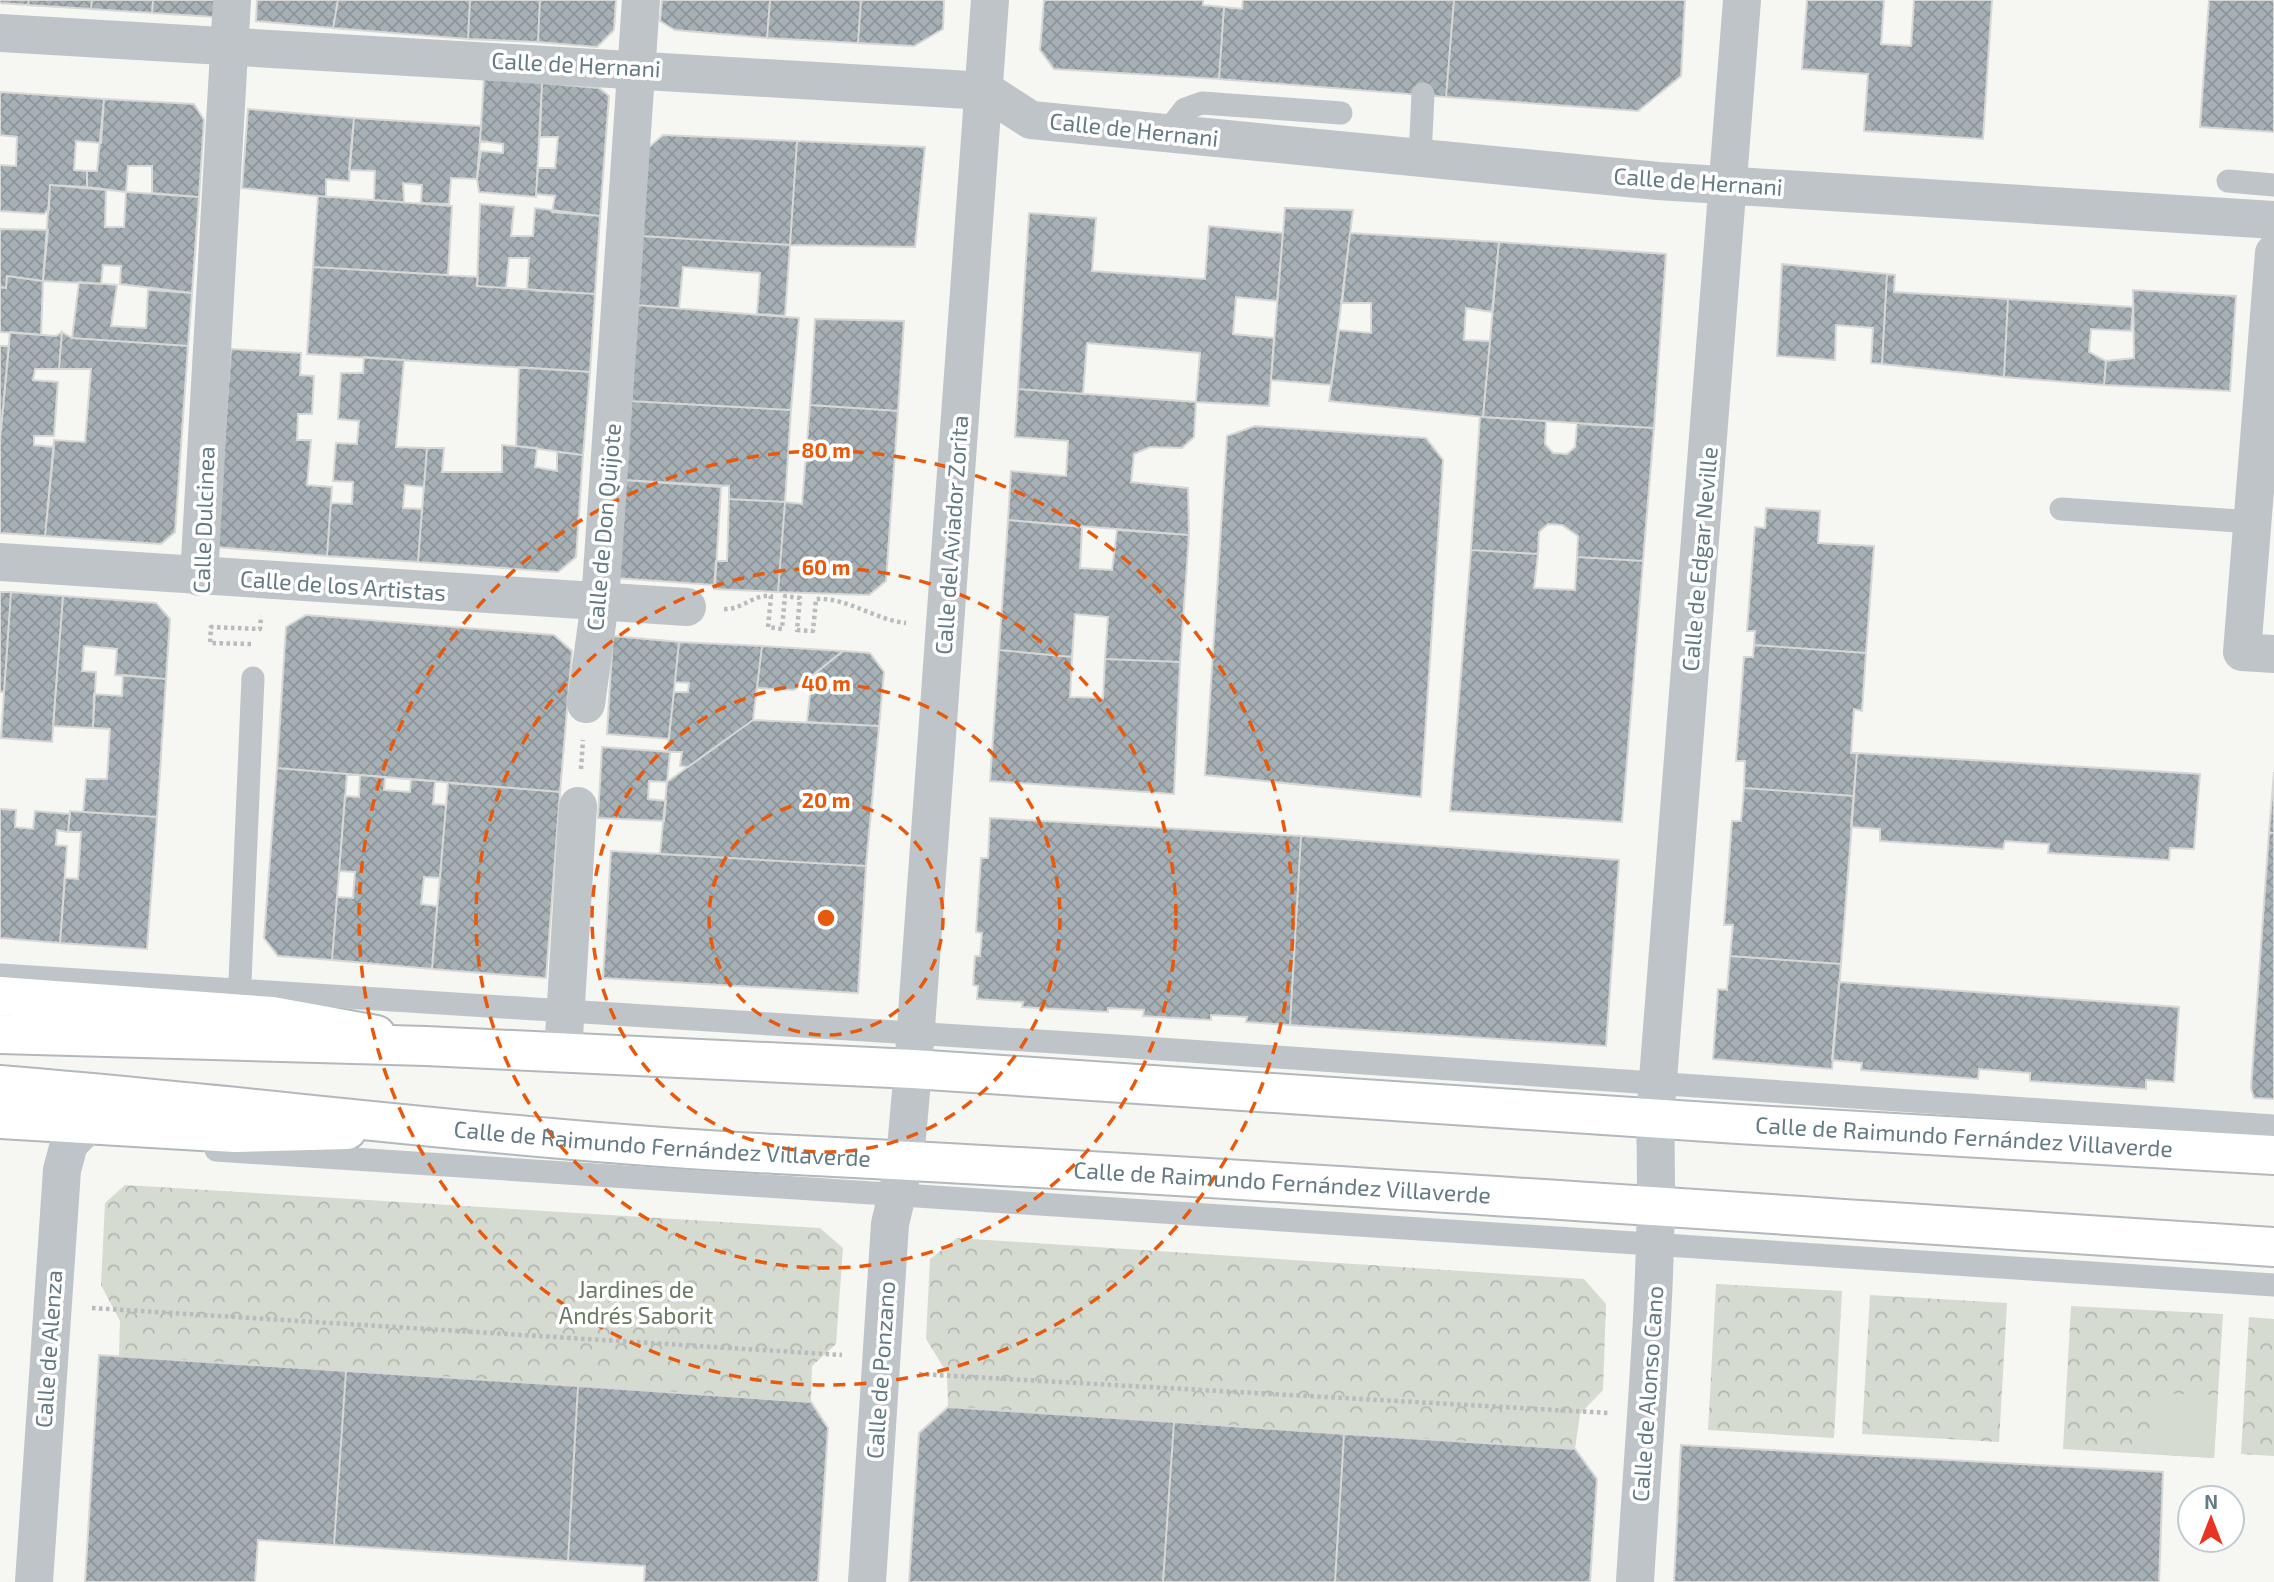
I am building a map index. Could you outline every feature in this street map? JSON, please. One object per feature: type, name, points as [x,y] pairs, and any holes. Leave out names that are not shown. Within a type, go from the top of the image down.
[{"type":"main road","name":"Calle de Raimundo Fernández Villaverde","points":[[0,996],[239,1001],[302,1020],[426,1046]]},
{"type":"main road","name":"Calle de Raimundo Fernández Villaverde","points":[[0,1034],[426,1046],[564,1053],[915,1051],[1656,1101],[2274,1155]]},
{"type":"main road","name":"Calle de Raimundo Fernández Villaverde","points":[[0,1085],[254,1107],[418,1126],[775,1154],[900,1177],[1279,1180],[2274,1247]]},
{"type":"main road","name":"Calle de Raimundo Fernández Villaverde","points":[[0,1119],[79,1133],[235,1133],[418,1126]]},
{"type":"street","name":"Calle Dulcinea","points":[[199,577],[232,0]]},
{"type":"street","name":"Calle de Don Quijote","points":[[586,704],[600,602],[641,0]]},
{"type":"street","name":"Calle del Aviador Zorita","points":[[915,1051],[986,91],[990,0]]},
{"type":"street","name":"Calle de Edgar Neville","points":[[1656,1101],[1742,0]]},
{"type":"street","name":"Calle de Hernani","points":[[0,33],[637,68],[986,91],[1031,120],[1728,184],[2274,220]]},
{"type":"street","points":[[2274,253],[2242,652],[2274,654]]},
{"type":"street","name":"Calle de los Artistas","points":[[0,562],[687,607]]},
{"type":"street","points":[[564,1053],[578,806]]},
{"type":"street","points":[[900,1177],[915,1051]]},
{"type":"street","points":[[1656,1101],[1658,1205]]},
{"type":"street","name":"Calle de Alenza","points":[[34,1582],[62,1170],[79,1133]]},
{"type":"street","name":"Calle de Ponzano","points":[[867,1582],[890,1224],[900,1177]]},
{"type":"street","name":"Calle de Alonso Cano","points":[[1635,1582],[1658,1205]]},
{"type":"lane","points":[[1420,157],[1423,94]]},
{"type":"lane","points":[[1166,133],[1185,109],[1202,103],[1341,113]]},
{"type":"lane","points":[[2228,181],[2274,185]]},
{"type":"lane","points":[[2061,509],[2253,522]]},
{"type":"lane","points":[[239,1001],[253,678]]},
{"type":"lane","points":[[0,975],[239,1001],[566,1011],[915,1051]]},
{"type":"lane","points":[[1656,1101],[2274,1126]]},
{"type":"lane","points":[[0,1136],[79,1133],[900,1177],[1657,1244],[2274,1285]]},
{"type":"path","points":[[763,595],[771,596],[768,628],[782,629],[785,596],[800,598],[797,630],[813,631],[816,599],[829,598],[890,622],[946,626]]},
{"type":"path","name":"Calle Dulcinea","points":[[249,615],[261,615],[260,629],[211,628],[210,643],[257,644],[253,678]]},
{"type":"path","points":[[578,806],[586,704]]},
{"type":"path","points":[[92,1308],[842,1354]]},
{"type":"path","points":[[915,1374],[1612,1413]]},
{"type":"green space","name":"Jardines de Andrés Saborit","points":[[125,1185],[820,1228],[843,1248],[836,1344],[812,1366],[811,1402],[119,1356],[120,1321],[101,1285],[105,1203]]},
{"type":"green space","points":[[957,1238],[1584,1279],[1606,1304],[1603,1390],[1580,1414],[1575,1449],[948,1407],[947,1373],[926,1339],[930,1259]]},
{"type":"green space","points":[[1716,1284],[1842,1291],[1834,1438],[1708,1430]]},
{"type":"green space","points":[[1870,1295],[2007,1303],[1999,1442],[1862,1434]]},
{"type":"green space","points":[[2071,1306],[2223,1314],[2214,1458],[2063,1449]]},
{"type":"green space","points":[[2249,1317],[2274,1319],[2274,1456],[2241,1454]]},
{"type":"green space","points":[[2151,1393],[2218,1395],[2214,1458],[2149,1454]]},
{"type":"building","points":[[0,0],[29,0],[28,5],[0,3]]},
{"type":"building","points":[[29,0],[92,0],[91,9],[28,5]]},
{"type":"building","points":[[92,0],[153,0],[152,13],[91,9]]},
{"type":"building","points":[[153,0],[216,0],[215,17],[152,13]]},
{"type":"building","points":[[257,0],[338,0],[333,28],[256,21]]},
{"type":"building","points":[[338,0],[470,0],[468,39],[333,28]]},
{"type":"building","points":[[470,0],[540,0],[538,42],[468,39]]},
{"type":"building","points":[[540,0],[616,0],[614,30],[597,47],[538,42]]},
{"type":"building","points":[[662,0],[770,0],[767,38],[675,30],[660,21]]},
{"type":"building","points":[[770,0],[861,0],[858,43],[767,38]]},
{"type":"building","points":[[861,0],[944,0],[943,29],[914,46],[858,43]]},
{"type":"building","points":[[1044,0],[1203,0],[1203,5],[1224,7],[1219,79],[1054,69],[1040,50]]},
{"type":"building","points":[[1243,0],[1454,0],[1446,97],[1219,79],[1224,7],[1242,9]]},
{"type":"building","points":[[1454,0],[1685,0],[1681,76],[1638,111],[1446,97]]},
{"type":"building","points":[[1807,0],[1884,0],[1881,44],[1911,46],[1914,0],[1992,0],[1983,139],[1864,131],[1868,74],[1802,69]]},
{"type":"building","points":[[2209,0],[2274,0],[2274,132],[2200,127]]},
{"type":"building","points":[[484,78],[542,83],[536,197],[479,192],[477,179],[481,151],[503,153],[503,144],[480,141]]},
{"type":"building","points":[[542,83],[599,88],[609,96],[600,216],[552,212],[555,196],[536,194],[538,168],[555,168],[558,137],[540,137]]},
{"type":"building","points":[[0,92],[104,99],[101,143],[76,141],[74,170],[87,171],[87,187],[50,185],[49,209],[44,214],[0,211],[0,165],[16,166],[17,137],[0,135]]},
{"type":"building","points":[[104,99],[194,104],[204,120],[199,197],[152,193],[152,166],[128,166],[126,192],[87,187],[87,171],[97,171]]},
{"type":"building","points":[[248,109],[354,118],[349,181],[326,179],[326,197],[242,188]]},
{"type":"building","points":[[354,118],[481,126],[477,179],[451,178],[449,204],[421,203],[422,185],[403,183],[404,202],[374,200],[375,171],[349,170]]},
{"type":"building","points":[[663,135],[797,141],[790,245],[641,236],[646,150]]},
{"type":"building","points":[[797,141],[925,147],[915,247],[790,245]]},
{"type":"building","points":[[50,185],[106,190],[105,227],[124,227],[126,192],[199,197],[192,293],[120,284],[121,266],[103,265],[101,284],[43,281]]},
{"type":"building","points":[[318,196],[452,206],[448,275],[313,267]]},
{"type":"building","points":[[480,204],[514,207],[511,236],[533,236],[535,208],[600,216],[595,294],[527,290],[529,258],[509,258],[506,288],[477,286]]},
{"type":"building","points":[[1285,208],[1353,210],[1331,385],[1271,380]]},
{"type":"building","points":[[1029,213],[1096,218],[1092,271],[1205,279],[1209,226],[1283,233],[1277,301],[1236,297],[1233,334],[1274,338],[1269,406],[1196,402],[1200,353],[1087,343],[1083,394],[1018,389]]},
{"type":"building","points":[[0,229],[48,230],[43,281],[7,276],[6,288],[0,287]]},
{"type":"building","points":[[1350,233],[1499,242],[1492,312],[1466,308],[1464,340],[1490,341],[1483,417],[1329,401],[1339,330],[1371,333],[1371,303],[1342,303]]},
{"type":"building","points":[[641,236],[790,245],[785,316],[757,314],[760,273],[683,267],[679,308],[636,305]]},
{"type":"building","points":[[1499,242],[1666,254],[1654,428],[1483,417]]},
{"type":"building","points":[[1782,264],[1887,274],[1882,364],[1871,363],[1873,328],[1836,325],[1835,360],[1777,356]]},
{"type":"building","points":[[313,267],[478,277],[477,286],[595,294],[590,372],[307,354]]},
{"type":"building","points":[[1887,274],[1895,275],[1894,292],[2008,299],[2004,377],[1882,364]]},
{"type":"building","points":[[7,276],[43,281],[41,335],[0,332],[0,287],[6,288]]},
{"type":"building","points":[[79,282],[117,285],[111,326],[146,328],[148,290],[192,293],[188,346],[72,338]]},
{"type":"building","points":[[2133,290],[2236,296],[2230,391],[2104,385],[2106,361],[2134,358]]},
{"type":"building","points":[[2008,299],[2133,307],[2131,331],[2091,329],[2089,352],[2106,361],[2104,385],[2004,377]]},
{"type":"building","points":[[636,305],[799,318],[791,410],[629,401]]},
{"type":"building","points":[[815,319],[904,321],[898,411],[810,405]]},
{"type":"building","points":[[10,332],[56,336],[62,332],[59,369],[35,369],[33,380],[58,382],[54,436],[34,436],[34,445],[54,447],[45,536],[0,533],[0,440]]},
{"type":"building","points":[[62,332],[72,338],[188,346],[175,532],[161,544],[45,536],[54,440],[85,442],[91,369],[59,369]]},
{"type":"building","points":[[0,346],[9,346],[0,440]]},
{"type":"building","points":[[231,349],[301,353],[300,375],[314,376],[312,414],[298,414],[297,440],[311,440],[307,485],[332,487],[327,556],[216,547]]},
{"type":"building","points":[[364,357],[404,360],[396,447],[427,448],[424,487],[405,485],[403,508],[422,509],[418,562],[327,556],[331,503],[352,504],[353,482],[333,481],[336,443],[357,444],[359,421],[338,419],[341,373],[363,373]]},
{"type":"building","points":[[519,367],[590,372],[583,455],[516,446]]},
{"type":"building","points":[[1018,389],[1196,402],[1194,437],[1182,448],[1150,447],[1134,454],[1131,482],[1188,488],[1189,535],[1008,520],[1011,471],[1066,476],[1068,441],[1015,437]]},
{"type":"building","points":[[629,401],[791,410],[785,502],[729,499],[729,486],[623,480]]},
{"type":"building","points":[[810,405],[898,411],[886,581],[869,595],[778,592],[785,502],[802,504]]},
{"type":"building","points":[[1480,417],[1546,421],[1545,444],[1553,453],[1567,454],[1575,447],[1577,424],[1654,428],[1643,561],[1577,557],[1578,536],[1562,525],[1548,524],[1539,532],[1538,554],[1471,550]]},
{"type":"building","points":[[1255,426],[1426,438],[1443,460],[1421,797],[1205,775],[1227,436]]},
{"type":"building","points":[[502,445],[537,448],[535,467],[557,471],[557,452],[583,455],[576,557],[558,572],[418,562],[427,448],[444,448],[442,472],[502,472]]},
{"type":"building","points":[[623,480],[721,487],[715,585],[616,578]]},
{"type":"building","points":[[729,499],[785,502],[778,592],[714,589],[716,561],[727,561]]},
{"type":"building","points":[[1766,508],[1820,511],[1818,543],[1874,546],[1866,653],[1754,645],[1755,631],[1747,631],[1755,527],[1765,528]]},
{"type":"building","points":[[1008,520],[1082,527],[1080,568],[1112,570],[1117,530],[1189,535],[1180,662],[1105,659],[1108,617],[1075,614],[1072,657],[999,650]]},
{"type":"building","points":[[1471,550],[1538,554],[1534,588],[1575,590],[1577,557],[1643,561],[1622,822],[1450,811]]},
{"type":"building","points":[[0,592],[11,592],[4,692],[0,692]]},
{"type":"building","points":[[11,592],[63,596],[52,742],[1,738]]},
{"type":"building","points":[[63,596],[156,603],[170,619],[166,679],[115,675],[117,649],[84,646],[82,671],[96,672],[93,728],[53,726]]},
{"type":"building","points":[[306,615],[554,635],[572,651],[560,792],[277,768],[286,627]]},
{"type":"building","points":[[613,636],[679,642],[669,739],[607,734]]},
{"type":"building","points":[[679,642],[762,646],[753,720],[688,767],[680,766],[682,752],[667,752],[674,692],[688,692],[689,683],[675,682]]},
{"type":"building","points":[[1754,645],[1866,653],[1862,711],[1854,709],[1851,753],[1857,753],[1854,796],[1744,788],[1745,761],[1736,761],[1744,657],[1753,657]]},
{"type":"building","points":[[762,646],[843,651],[794,690],[757,688]]},
{"type":"building","points":[[999,650],[1072,657],[1070,697],[1103,698],[1105,659],[1180,662],[1174,794],[990,781]]},
{"type":"building","points":[[843,651],[870,653],[884,672],[879,726],[807,722],[812,676]]},
{"type":"building","points":[[123,675],[166,679],[157,817],[83,812],[86,779],[107,779],[110,729],[93,728],[94,694],[122,696]]},
{"type":"building","points":[[753,720],[879,726],[866,866],[660,854],[667,782]]},
{"type":"building","points":[[602,747],[670,752],[667,782],[649,781],[648,799],[666,801],[664,821],[598,818]]},
{"type":"building","points":[[1857,753],[2200,774],[2194,849],[2170,848],[2169,860],[2048,853],[2049,844],[2005,841],[2003,849],[1880,841],[1880,829],[1851,827]]},
{"type":"building","points":[[277,768],[347,774],[332,960],[278,956],[264,938]]},
{"type":"building","points":[[2274,772],[2274,833],[2269,833]]},
{"type":"building","points":[[360,775],[385,777],[384,790],[410,792],[411,779],[435,781],[433,804],[446,805],[440,878],[424,877],[421,904],[437,906],[432,969],[332,960],[337,897],[353,898],[355,872],[339,871],[345,796],[359,797]]},
{"type":"building","points":[[448,783],[560,792],[546,978],[432,969]]},
{"type":"building","points":[[1744,788],[1854,796],[1841,964],[1730,956],[1733,925],[1724,925],[1732,821],[1741,821]]},
{"type":"building","points":[[0,809],[16,810],[15,827],[33,829],[35,811],[70,814],[68,832],[57,830],[56,845],[67,846],[60,943],[0,938]]},
{"type":"building","points":[[70,811],[157,817],[147,949],[60,943],[65,878],[78,879],[81,832],[68,832]]},
{"type":"building","points":[[990,818],[1301,836],[1290,1025],[1246,1022],[1247,1017],[1211,1015],[1211,1020],[1143,1016],[1144,1010],[1108,1008],[1108,1012],[1022,1007],[1023,1002],[977,999],[978,986],[973,985],[975,956],[980,956],[982,933],[976,932],[981,858],[988,858]]},
{"type":"building","points":[[2269,833],[2274,833],[2274,1099],[2254,1098],[2251,1088]]},
{"type":"building","points":[[1301,836],[1619,860],[1606,1046],[1290,1025]]},
{"type":"building","points":[[611,851],[866,866],[858,993],[603,978]]},
{"type":"building","points":[[1730,956],[1841,964],[1832,1069],[1713,1059],[1718,989],[1727,990]]},
{"type":"building","points":[[1839,982],[2179,1007],[2174,1082],[2146,1080],[2146,1089],[2030,1081],[2030,1073],[1979,1069],[1978,1079],[1861,1070],[1862,1063],[1832,1060]]},
{"type":"building","points":[[99,1355],[346,1371],[334,1545],[258,1540],[255,1582],[85,1582]]},
{"type":"building","points":[[346,1371],[578,1386],[568,1561],[334,1545]]},
{"type":"building","points":[[578,1386],[811,1402],[828,1428],[818,1582],[644,1582],[645,1566],[568,1561]]},
{"type":"building","points":[[948,1407],[1174,1422],[1163,1582],[909,1582],[919,1433]]},
{"type":"building","points":[[1174,1422],[1344,1434],[1335,1582],[1163,1582]]},
{"type":"building","points":[[1344,1434],[1575,1449],[1597,1479],[1590,1582],[1335,1582]]},
{"type":"building","points":[[1681,1445],[2163,1472],[2159,1582],[1674,1582]]}]
